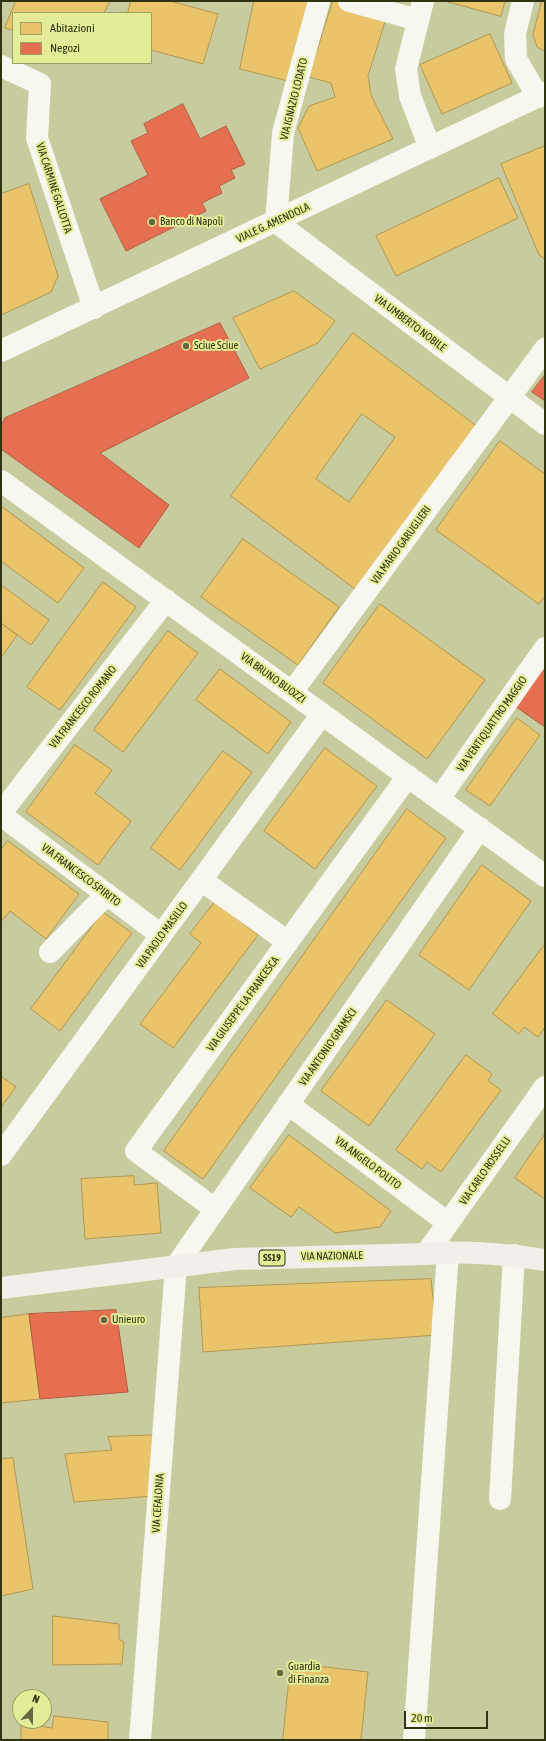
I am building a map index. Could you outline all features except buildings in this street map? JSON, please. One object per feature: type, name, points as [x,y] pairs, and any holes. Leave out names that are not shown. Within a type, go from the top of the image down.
[{"type":"main road","name":"VIA NAZIONALE","points":[[1,1288],[235,1259],[426,1254],[448,1252],[514,1255],[545,1260]]},
{"type":"street","name":"VIA IGNAZIO LODATO","points":[[276,222],[283,133],[318,1]]},
{"type":"street","points":[[349,1],[421,10],[406,69],[410,96],[430,148]]},
{"type":"street","points":[[523,1],[515,34],[516,59],[541,95]]},
{"type":"street","name":"VIA CARMINE GALLOTTA","points":[[1,66],[40,84],[37,138],[94,308]]},
{"type":"street","name":"VIALE G. AMENDOLA","points":[[1,352],[541,95]]},
{"type":"street","name":"VIA UMBERTO NOBILE","points":[[276,222],[545,424]]},
{"type":"street","name":"VIA MARIO GARUGLIERI","points":[[292,692],[545,349]]},
{"type":"street","name":"VIA BRUNO BUOZZI","points":[[1,481],[545,876]]},
{"type":"street","name":"VIA FRANCESCO ROMANO","points":[[1,814],[166,600]]},
{"type":"street","name":"VIA VENTIQUATTRO MAGGIO","points":[[439,799],[545,648]]},
{"type":"street","name":"VIA PAOLO MASILLO","points":[[3,1149],[161,936],[322,714]]},
{"type":"street","name":"VIA GIUSEPPE LA FRANCESCA","points":[[215,1209],[136,1151],[408,776]]},
{"type":"street","name":"VIA FRANCESCO SPIRITO","points":[[1,814],[161,936]]},
{"type":"street","name":"VIA ANTONIO GRAMSCI","points":[[176,1266],[480,828]]},
{"type":"street","points":[[202,880],[288,942]]},
{"type":"street","points":[[50,952],[106,894]]},
{"type":"street","name":"VIA CARLO ROSSELLI","points":[[426,1254],[545,1086]]},
{"type":"street","name":"VIA ANGELO POLITO","points":[[288,1104],[448,1223]]},
{"type":"street","points":[[414,1740],[448,1252]]},
{"type":"street","points":[[500,1499],[514,1255]]},
{"type":"street","name":"VIA CEFALONIA","points":[[140,1740],[176,1266]]},
{"type":"place","name":"Banco di Napoli","points":[[152,222]]},
{"type":"place","name":"Sciue Sciue","points":[[186,346]]},
{"type":"place","name":"Unieuro","points":[[104,1320]]},
{"type":"place","name":"Guardia di Finanza","points":[[280,1673]]}]
